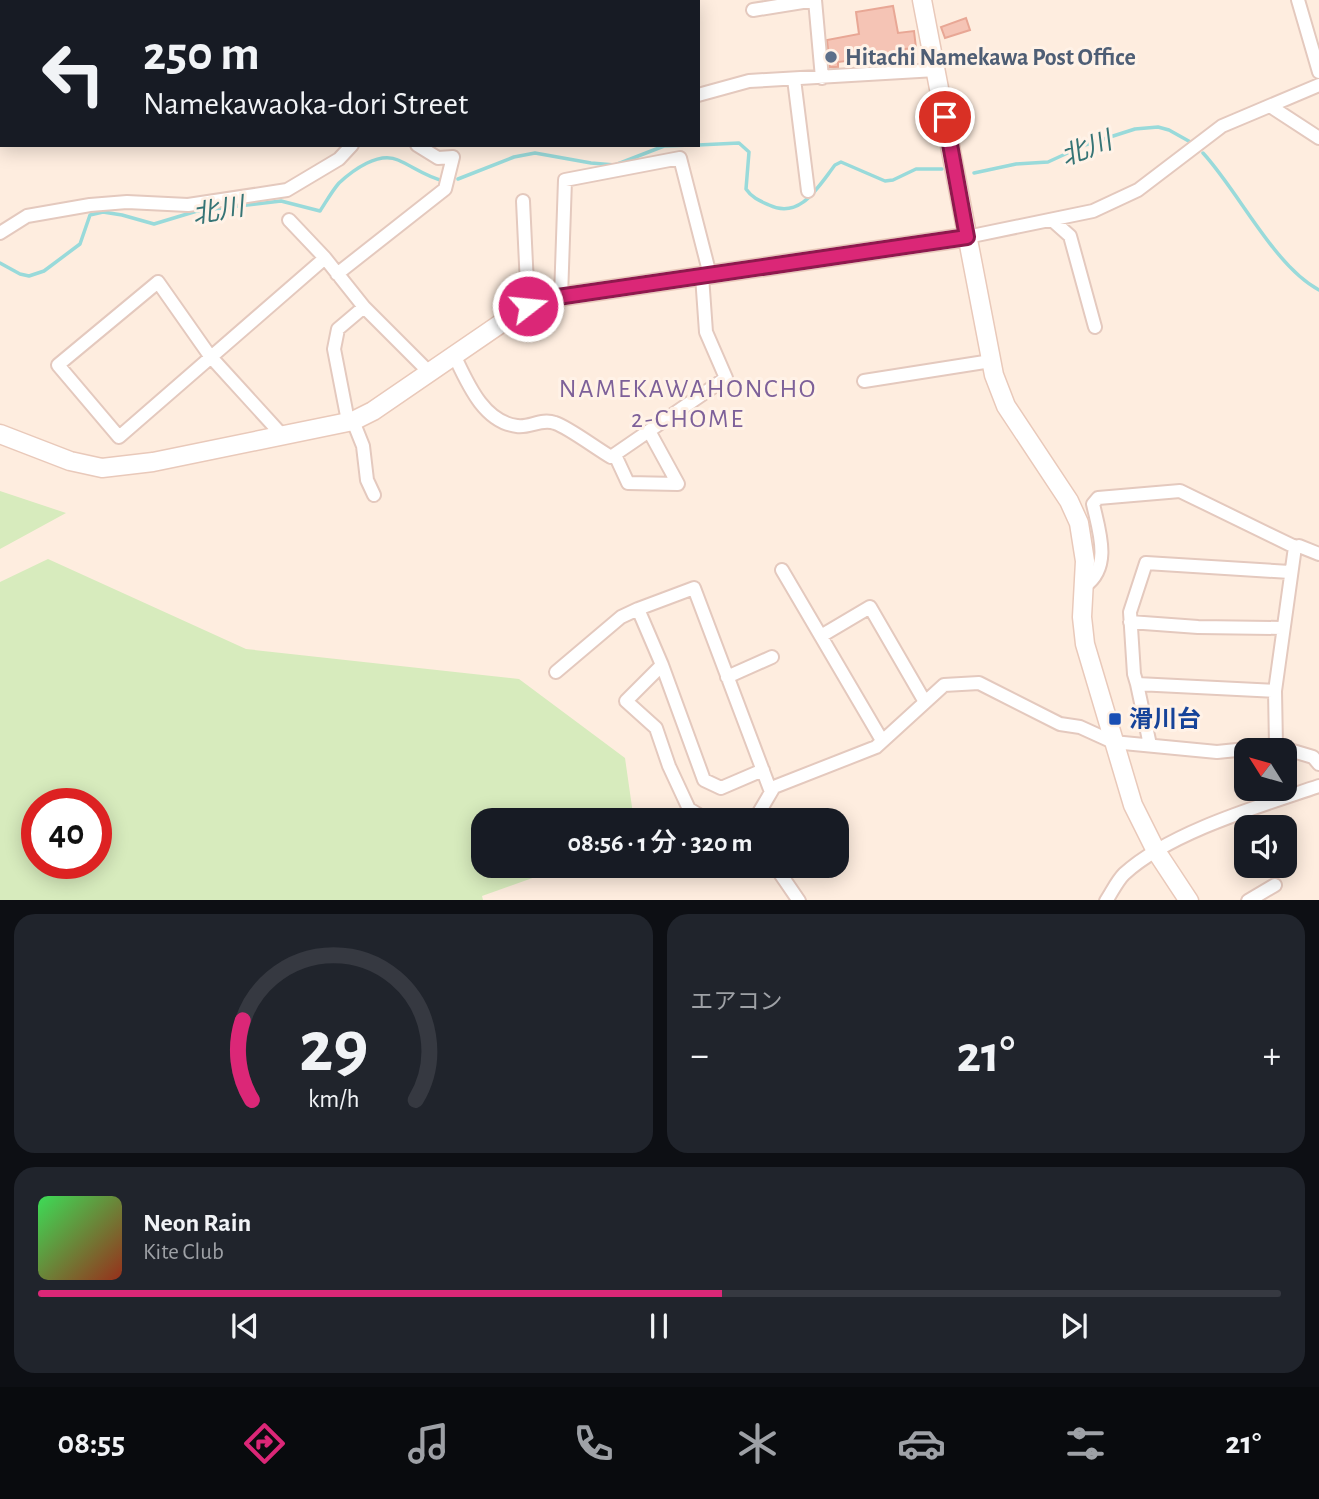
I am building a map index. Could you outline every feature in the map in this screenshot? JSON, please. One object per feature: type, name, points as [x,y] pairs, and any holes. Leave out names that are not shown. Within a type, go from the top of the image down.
[{"type":"street","points":[[753,10],[815,0],[822,78]]},
{"type":"street","points":[[922,0],[991,361],[1006,405],[1069,501],[1079,523],[1085,562],[1085,644],[1133,805],[1156,851],[1188,900]]},
{"type":"street","points":[[1298,0],[1319,72]]},
{"type":"street","points":[[700,94],[749,81],[936,69]]},
{"type":"street","points":[[794,79],[808,191]]},
{"type":"street","points":[[0,434],[70,461],[102,468],[153,462],[351,421],[373,411],[528,306],[544,299],[967,237],[1093,211],[1138,190],[1222,126],[1319,85]]},
{"type":"street","points":[[1270,106],[1319,138]]},
{"type":"street","points":[[0,233],[27,216],[90,205],[127,202],[188,205],[288,190],[339,159],[350,147]]},
{"type":"street","points":[[337,274],[445,189],[453,157],[438,158],[419,147]]},
{"type":"street","points":[[454,355],[481,404],[494,416],[515,426],[541,421],[555,423],[611,457],[726,378],[706,332],[706,275],[680,158],[565,180],[561,297]]},
{"type":"street","points":[[523,201],[528,306]]},
{"type":"street","points":[[289,219],[325,258],[364,307],[429,372]]},
{"type":"street","points":[[1052,220],[1070,236],[1095,327]]},
{"type":"street","points":[[282,435],[210,356],[158,282],[58,365],[119,437],[210,356],[325,258]]},
{"type":"street","points":[[364,307],[338,329],[334,349],[351,421],[363,446],[367,480],[374,495]]},
{"type":"street","points":[[864,381],[991,361]]},
{"type":"street","points":[[615,454],[628,483],[678,484],[649,431]]},
{"type":"street","points":[[1084,586],[1094,580],[1100,571],[1101,537],[1093,504],[1098,498],[1180,491],[1295,547],[1319,554]]},
{"type":"street","points":[[1276,738],[1275,691],[1295,547]]},
{"type":"street","points":[[1150,745],[1134,674],[1130,622],[1130,612],[1146,563],[1290,572]]},
{"type":"street","points":[[782,570],[880,737]]},
{"type":"street","points":[[556,671],[621,617],[694,588],[771,792]]},
{"type":"street","points":[[821,636],[870,607],[925,702]]},
{"type":"street","points":[[639,609],[704,780],[721,788],[763,770]]},
{"type":"street","points":[[1130,622],[1198,627],[1282,628]]},
{"type":"street","points":[[727,677],[772,657]]},
{"type":"street","points":[[662,665],[626,701],[656,728],[669,766],[689,808]]},
{"type":"street","points":[[762,808],[774,787],[876,747],[944,685],[979,683],[1060,724],[1080,727],[1114,742],[1217,752],[1234,750]]},
{"type":"street","points":[[1137,684],[1275,691]]},
{"type":"street","points":[[1297,752],[1313,757],[1319,764]]},
{"type":"street","points":[[1107,900],[1122,875],[1156,851],[1219,821],[1319,786]]},
{"type":"street","points":[[783,878],[798,900]]},
{"type":"street","points":[[1250,900],[1275,885]]},
{"type":"green space","points":[[0,491],[66,513],[0,549]]},
{"type":"green space","points":[[48,559],[246,649],[519,679],[625,758],[632,808],[471,808],[471,878],[532,878],[482,896],[483,900],[0,900],[0,582]]},
{"type":"building","points":[[893,6],[898,33],[914,31],[916,48],[905,49],[905,53],[838,62],[838,67],[830,67],[827,40],[859,34],[856,12]]},
{"type":"building","points":[[966,18],[970,30],[945,38],[941,27]]},
{"type":"waterway","name":"北川","points":[[974,173],[1016,164],[1048,162],[1085,145],[1135,129],[1158,127],[1194,144]]},
{"type":"waterway","name":"北川","points":[[700,145],[739,143],[749,152],[746,189],[756,199],[780,208],[790,208],[807,199],[835,165],[841,162],[885,181],[916,169],[942,169]]},
{"type":"waterway","name":"北川","points":[[458,179],[514,157],[535,153],[615,165],[661,147]]},
{"type":"waterway","name":"北川","points":[[1203,153],[1287,264],[1319,290]]},
{"type":"waterway","name":"北川","points":[[0,263],[29,276],[44,271],[80,244],[90,215],[103,212],[154,224],[197,211],[281,201],[320,211],[336,186],[345,178],[367,163],[383,158],[398,160],[444,181]]},
{"type":"place","name":"Hitachi Namekawa Post Office","points":[[831,57]]},
{"type":"place","name":"滑川台","points":[[1115,719]]},
{"type":"district","name":"NAMEKAWAHONCHO 2-CHOME","points":[[688,403]]},
{"type":"route","points":[[528,306],[544,299],[967,237],[945,117]]}]
